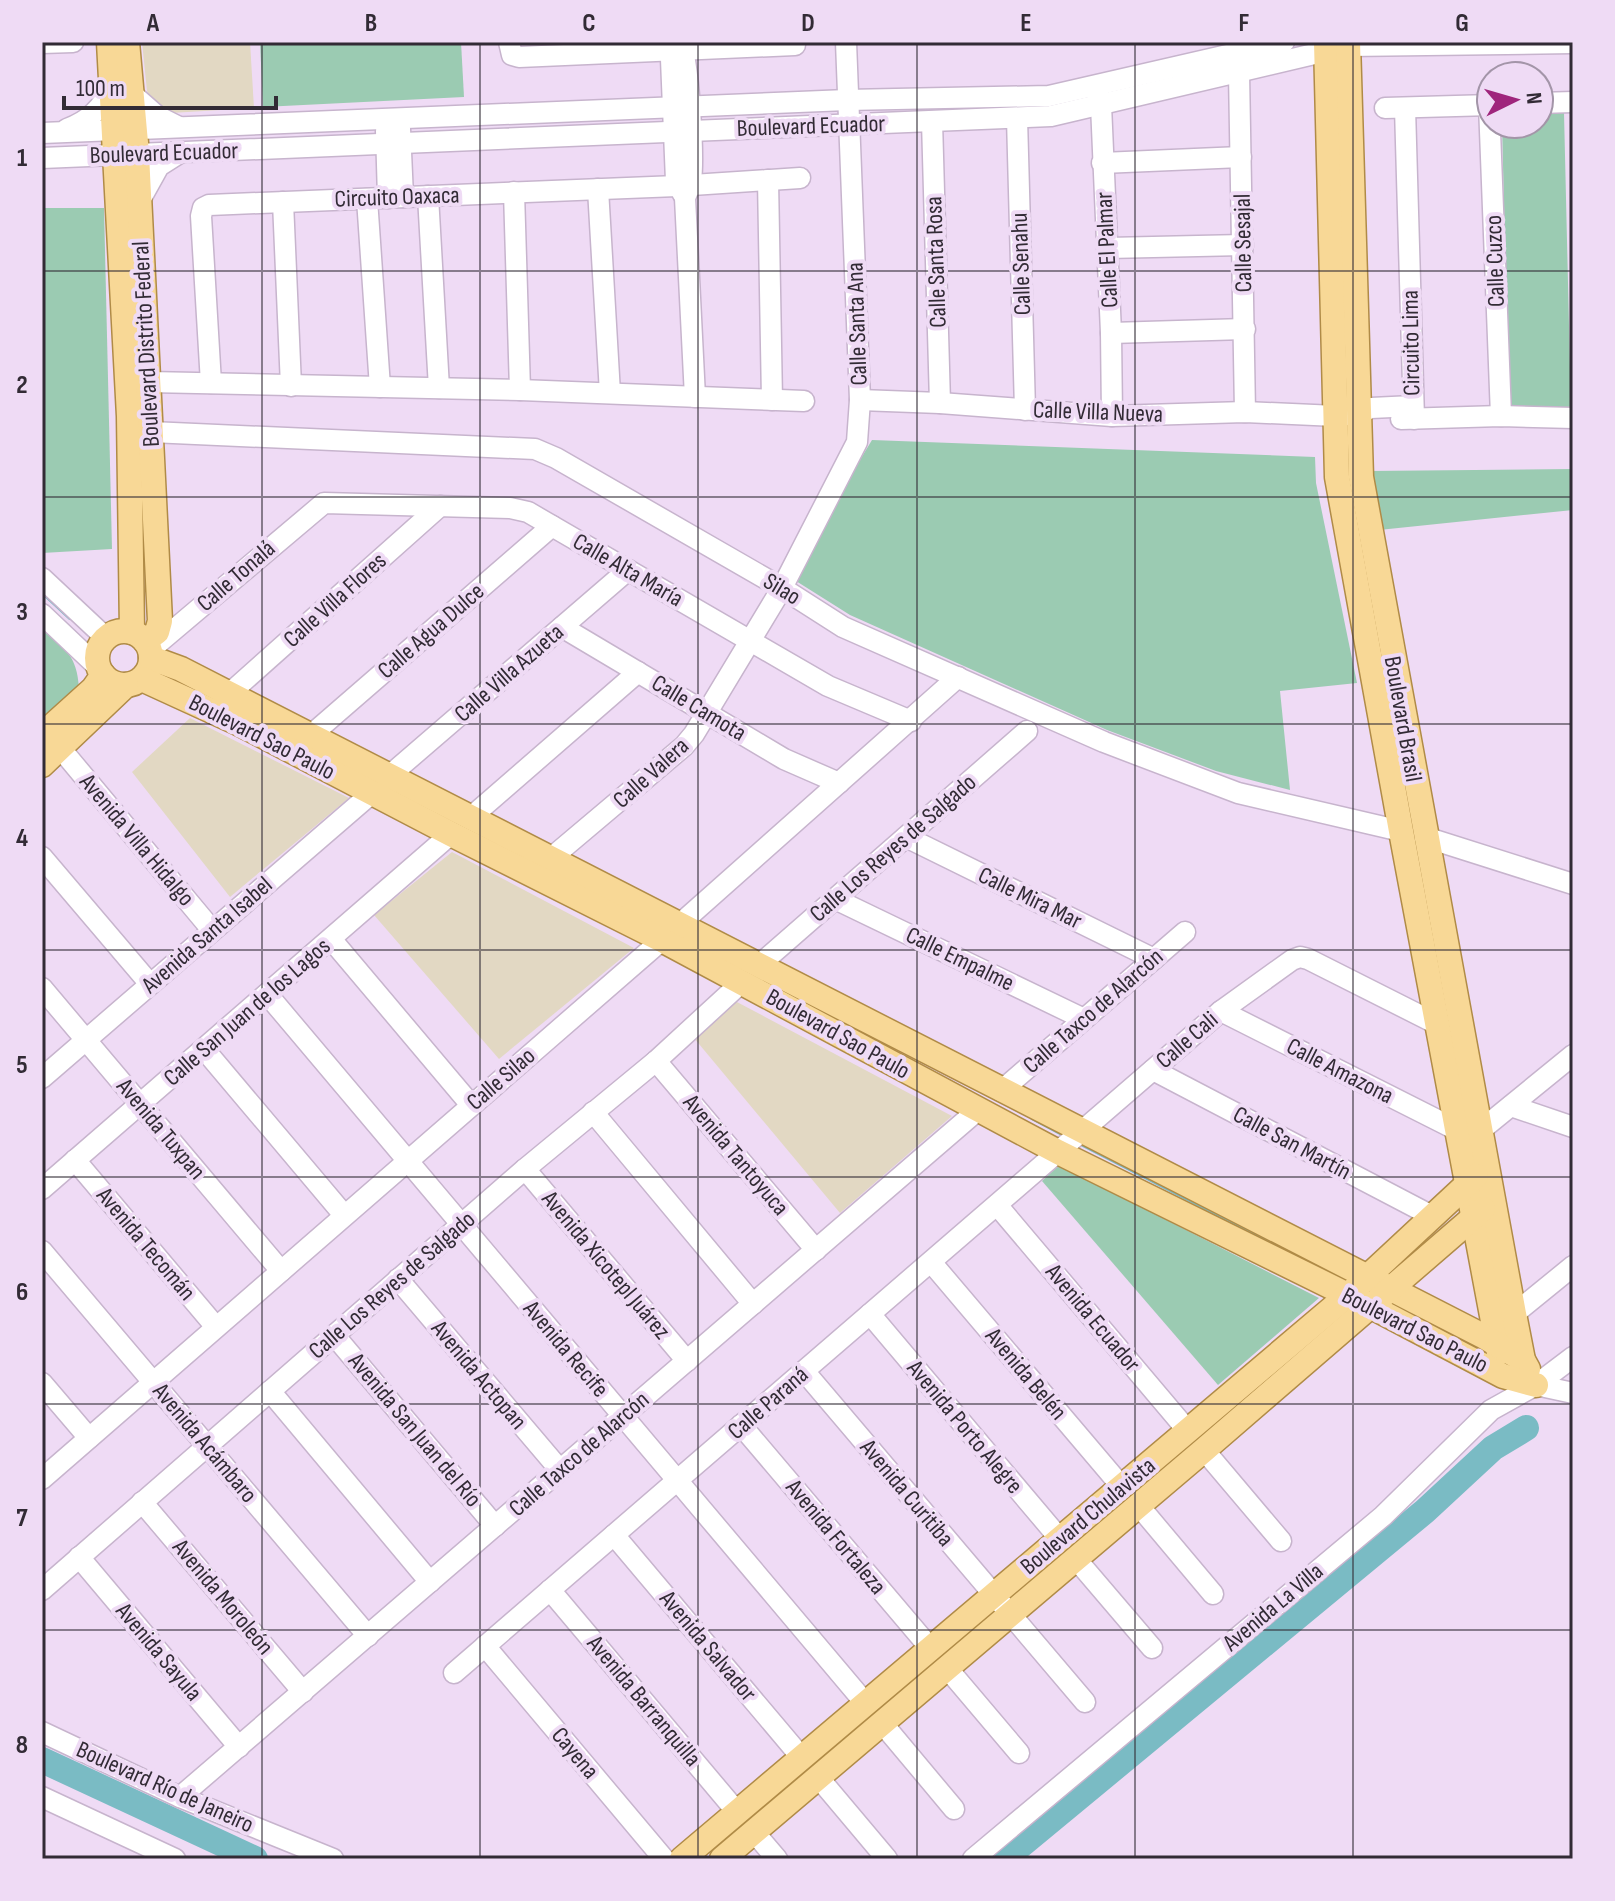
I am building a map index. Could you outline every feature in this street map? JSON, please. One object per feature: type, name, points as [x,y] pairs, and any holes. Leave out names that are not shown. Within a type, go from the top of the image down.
[{"type":"main road","name":"Boulevard Distrito Federal","points":[[109,42],[122,91]]},
{"type":"main road","name":"Boulevard Distrito Federal","points":[[127,42],[122,91],[128,203],[160,621],[157,632],[141,657]]},
{"type":"main road","name":"Boulevard Brasil","points":[[1337,45],[1347,415],[1337,477],[1401,831],[1424,892],[1478,1174],[1503,1376]]},
{"type":"main road","name":"Boulevard Distrito Federal","points":[[128,203],[149,382],[143,420]]},
{"type":"main road","name":"Boulevard Brasil","points":[[1347,415],[1361,477],[1425,837],[1424,892],[1437,1024],[1470,1131]]},
{"type":"main road","points":[[48,750],[93,689],[101,671],[98,652],[106,638],[114,633],[141,657]]},
{"type":"main road","points":[[101,671],[117,684],[141,657]]},
{"type":"main road","points":[[48,750],[141,657]]},
{"type":"main road","name":"Boulevard Sao Paulo","points":[[141,657],[181,669],[310,736],[451,834],[670,932],[750,974],[1001,1091],[1391,1289],[1523,1360]]},
{"type":"main road","name":"Boulevard Sao Paulo","points":[[141,657],[238,723],[381,785],[470,818],[550,859],[670,932]]},
{"type":"main road","name":"Boulevard Sao Paulo","points":[[750,974],[978,1110],[1058,1152],[1372,1307],[1503,1376],[1536,1385]]},
{"type":"main road","name":"Boulevard Chulavista","points":[[682,1859],[1348,1295],[1478,1174]]},
{"type":"main road","name":"Boulevard Brasil","points":[[1484,1208],[1514,1314],[1523,1360],[1536,1385]]},
{"type":"main road","name":"Boulevard Chulavista","points":[[722,1859],[1372,1307],[1484,1208]]},
{"type":"street","points":[[42,43],[73,42]]},
{"type":"street","points":[[509,42],[512,55],[519,57],[595,48],[795,45]]},
{"type":"street","name":"Calle Santa Ana","points":[[782,588],[857,442],[860,400],[846,42]]},
{"type":"street","name":"Boulevard Ecuador","points":[[49,133],[181,152],[1051,116],[1098,95],[1284,42]]},
{"type":"street","name":"Boulevard Ecuador","points":[[42,158],[76,156],[183,128],[847,100],[1098,95],[1239,73],[1337,45],[1573,43]]},
{"type":"street","points":[[679,46],[695,397]]},
{"type":"street","name":"Calle Sesajal","points":[[1239,73],[1245,412]]},
{"type":"street","points":[[49,133],[80,124],[122,91],[170,124],[183,128]]},
{"type":"street","name":"Calle El Palmar","points":[[1098,95],[1108,248],[1112,416]]},
{"type":"street","name":"Circuito Lima","points":[[1475,105],[1395,108],[1414,412],[1573,418]]},
{"type":"street","name":"Calle Senahu","points":[[1017,118],[1025,410]]},
{"type":"street","points":[[380,387],[386,198],[393,119]]},
{"type":"street","name":"Calle Santa Rosa","points":[[932,121],[940,403]]},
{"type":"street","name":"Calle Cuzco","points":[[1491,140],[1501,416]]},
{"type":"street","points":[[76,156],[103,171],[128,203],[159,166],[181,152]]},
{"type":"street","points":[[1102,163],[1241,157]]},
{"type":"street","name":"Circuito Oaxaca","points":[[211,383],[201,216],[203,208],[209,205],[598,189],[684,190],[800,178]]},
{"type":"street","points":[[768,180],[772,400]]},
{"type":"street","points":[[598,189],[610,393]]},
{"type":"street","points":[[514,192],[520,390]]},
{"type":"street","points":[[428,196],[439,388]]},
{"type":"street","points":[[283,202],[291,386]]},
{"type":"street","points":[[1108,248],[1243,245]]},
{"type":"street","points":[[1111,333],[1245,329]]},
{"type":"street","points":[[149,382],[520,390],[804,401]]},
{"type":"street","name":"Calle Villa Nueva","points":[[860,400],[1112,416],[1245,412],[1347,415],[1371,408],[1414,412]]},
{"type":"street","name":"Silao","points":[[143,420],[535,449],[556,458],[782,588],[843,627],[1104,742],[1238,793],[1401,831]]},
{"type":"street","name":"Calle Tonalá","points":[[141,657],[324,503]]},
{"type":"street","name":"Calle Alta María","points":[[324,503],[528,512],[828,686],[911,721]]},
{"type":"street","name":"Calle Villa Flores","points":[[229,694],[440,506]]},
{"type":"street","name":"Calle Agua Dulce","points":[[310,736],[552,526]]},
{"type":"street","name":"Calle Villa Azueta","points":[[381,785],[628,570]]},
{"type":"street","points":[[42,578],[106,638]]},
{"type":"street","name":"Calle Valera","points":[[550,859],[684,746],[782,588]]},
{"type":"street","points":[[42,614],[101,671]]},
{"type":"street","name":"Calle Camota","points":[[562,627],[784,759],[839,783]]},
{"type":"street","points":[[470,818],[638,672]]},
{"type":"street","name":"Calle Silao","points":[[42,1479],[958,677]]},
{"type":"street","name":"Calle Los Reyes de Salgado","points":[[42,1590],[461,1224],[656,1061],[750,974],[1027,731]]},
{"type":"street","name":"Avenida Villa Hidalgo","points":[[48,750],[212,930]]},
{"type":"street","name":"Avenida Santa Isabel","points":[[42,1078],[381,785]]},
{"type":"street","name":"Calle San Juan de los Lagos","points":[[42,1189],[451,834]]},
{"type":"street","name":"Calle Mira Mar","points":[[906,837],[1154,959]]},
{"type":"street","points":[[1425,837],[1573,884]]},
{"type":"street","points":[[42,857],[150,984]]},
{"type":"street","name":"Calle Empalme","points":[[835,899],[1084,1019]]},
{"type":"street","name":"Calle Taxco de Alarcón","points":[[1001,1091],[1185,932]]},
{"type":"street","points":[[331,939],[471,1105]]},
{"type":"street","name":"Calle Cali","points":[[1081,1132],[1221,1011],[1300,957],[1437,1024]]},
{"type":"street","name":"Avenida Tuxpan","points":[[42,988],[281,1271]]},
{"type":"street","name":"Avenida Recife","points":[[267,994],[866,1704]]},
{"type":"street","name":"Calle Amazona","points":[[1221,1011],[1470,1131]]},
{"type":"street","points":[[204,1049],[344,1215]]},
{"type":"street","points":[[1470,1131],[1511,1106],[1573,1055]]},
{"type":"street","name":"Avenida Tantoyuca","points":[[656,1061],[816,1250]]},
{"type":"street","name":"Calle San Martín","points":[[1153,1070],[1432,1216]]},
{"type":"street","points":[[1511,1106],[1573,1127]]},
{"type":"street","name":"Calle Taxco de Alarcón","points":[[180,1797],[978,1110]]},
{"type":"street","points":[[593,1112],[753,1304]]},
{"type":"street","name":"Calle Paraná","points":[[454,1673],[1081,1132]]},
{"type":"street","name":"Avenida Tecomán","points":[[75,1160],[216,1327]]},
{"type":"street","name":"Avenida Xicotepl Juárez","points":[[525,1169],[687,1361]]},
{"type":"street","name":"Avenida Ecuador","points":[[997,1205],[1188,1431]]},
{"type":"street","name":"Avenida Acámbaro","points":[[42,1251],[368,1636]]},
{"type":"street","name":"Avenida Belén","points":[[931,1262],[1122,1487]]},
{"type":"street","points":[[1514,1314],[1573,1266]]},
{"type":"street","name":"Avenida Actopan","points":[[398,1279],[560,1470]]},
{"type":"street","name":"Avenida Porto Alegre","points":[[870,1314],[1060,1539]]},
{"type":"street","name":"Avenida San Juan del Río","points":[[334,1335],[495,1526]]},
{"type":"street","name":"Avenida La Villa","points":[[973,1859],[1383,1516],[1491,1410],[1536,1385],[1573,1357]]},
{"type":"street","name":"Avenida Curitiba","points":[[804,1371],[1085,1702]]},
{"type":"street","points":[[42,1383],[89,1438]]},
{"type":"street","points":[[1536,1385],[1573,1393]]},
{"type":"street","points":[[270,1391],[430,1582]]},
{"type":"street","name":"Avenida Fortaleza","points":[[741,1425],[931,1649]]},
{"type":"street","points":[[1204,1450],[1281,1541]]},
{"type":"street","name":"Avenida Moroleón","points":[[142,1502],[303,1692]]},
{"type":"street","points":[[1139,1506],[1213,1594]]},
{"type":"street","name":"Avenida Salvador","points":[[614,1535],[802,1758]]},
{"type":"street","name":"Avenida Sayula","points":[[79,1557],[239,1747]]},
{"type":"street","points":[[1076,1559],[1152,1648]]},
{"type":"street","name":"Avenida Barranquilla","points":[[550,1590],[737,1812]]},
{"type":"street","name":"Cayena","points":[[485,1646],[664,1859]]},
{"type":"street","points":[[947,1668],[1019,1753]]},
{"type":"street","points":[[882,1723],[954,1809]]},
{"type":"street","name":"Boulevard Río de Janeiro","points":[[42,1732],[180,1797],[333,1859]]},
{"type":"street","points":[[818,1777],[887,1859]]},
{"type":"street","points":[[42,1797],[175,1859]]},
{"type":"street","points":[[754,1832],[777,1859]]},
{"type":"shaded area","points":[[142,42],[250,42],[254,108],[171,113],[155,107],[147,91]]},
{"type":"shaded area","points":[[190,718],[349,798],[230,897],[132,772]]},
{"type":"shaded area","points":[[452,852],[634,948],[499,1059],[374,915]]},
{"type":"shaded area","points":[[735,1001],[952,1116],[840,1213],[694,1038]]},
{"type":"green space","points":[[260,42],[461,42],[464,97],[263,107]]},
{"type":"green space","points":[[1555,113],[1564,113],[1571,410],[1509,409],[1502,140],[1555,140]]},
{"type":"green space","points":[[42,208],[104,208],[112,549],[42,553]]},
{"type":"green space","points":[[872,440],[1315,457],[1316,483],[1357,683],[1280,691],[1290,790],[1216,771],[1107,730],[850,615],[796,581],[835,501]]},
{"type":"green space","points":[[1573,469],[1573,510],[1379,530],[1371,471]]},
{"type":"green space","points":[[42,629],[72,660],[79,688],[42,718]]},
{"type":"green space","points":[[1059,1165],[1319,1298],[1218,1385],[1042,1181]]},
{"type":"waterway","points":[[42,592],[70,618]]},
{"type":"waterway","points":[[1032,1118],[1062,1134]]},
{"type":"waterway","points":[[1083,1145],[1345,1280]]},
{"type":"waterway","points":[[1393,1304],[1462,1339]]},
{"type":"waterway","points":[[1004,1859],[1425,1511],[1493,1448],[1526,1428]]},
{"type":"waterway","points":[[42,1760],[255,1859]]}]
